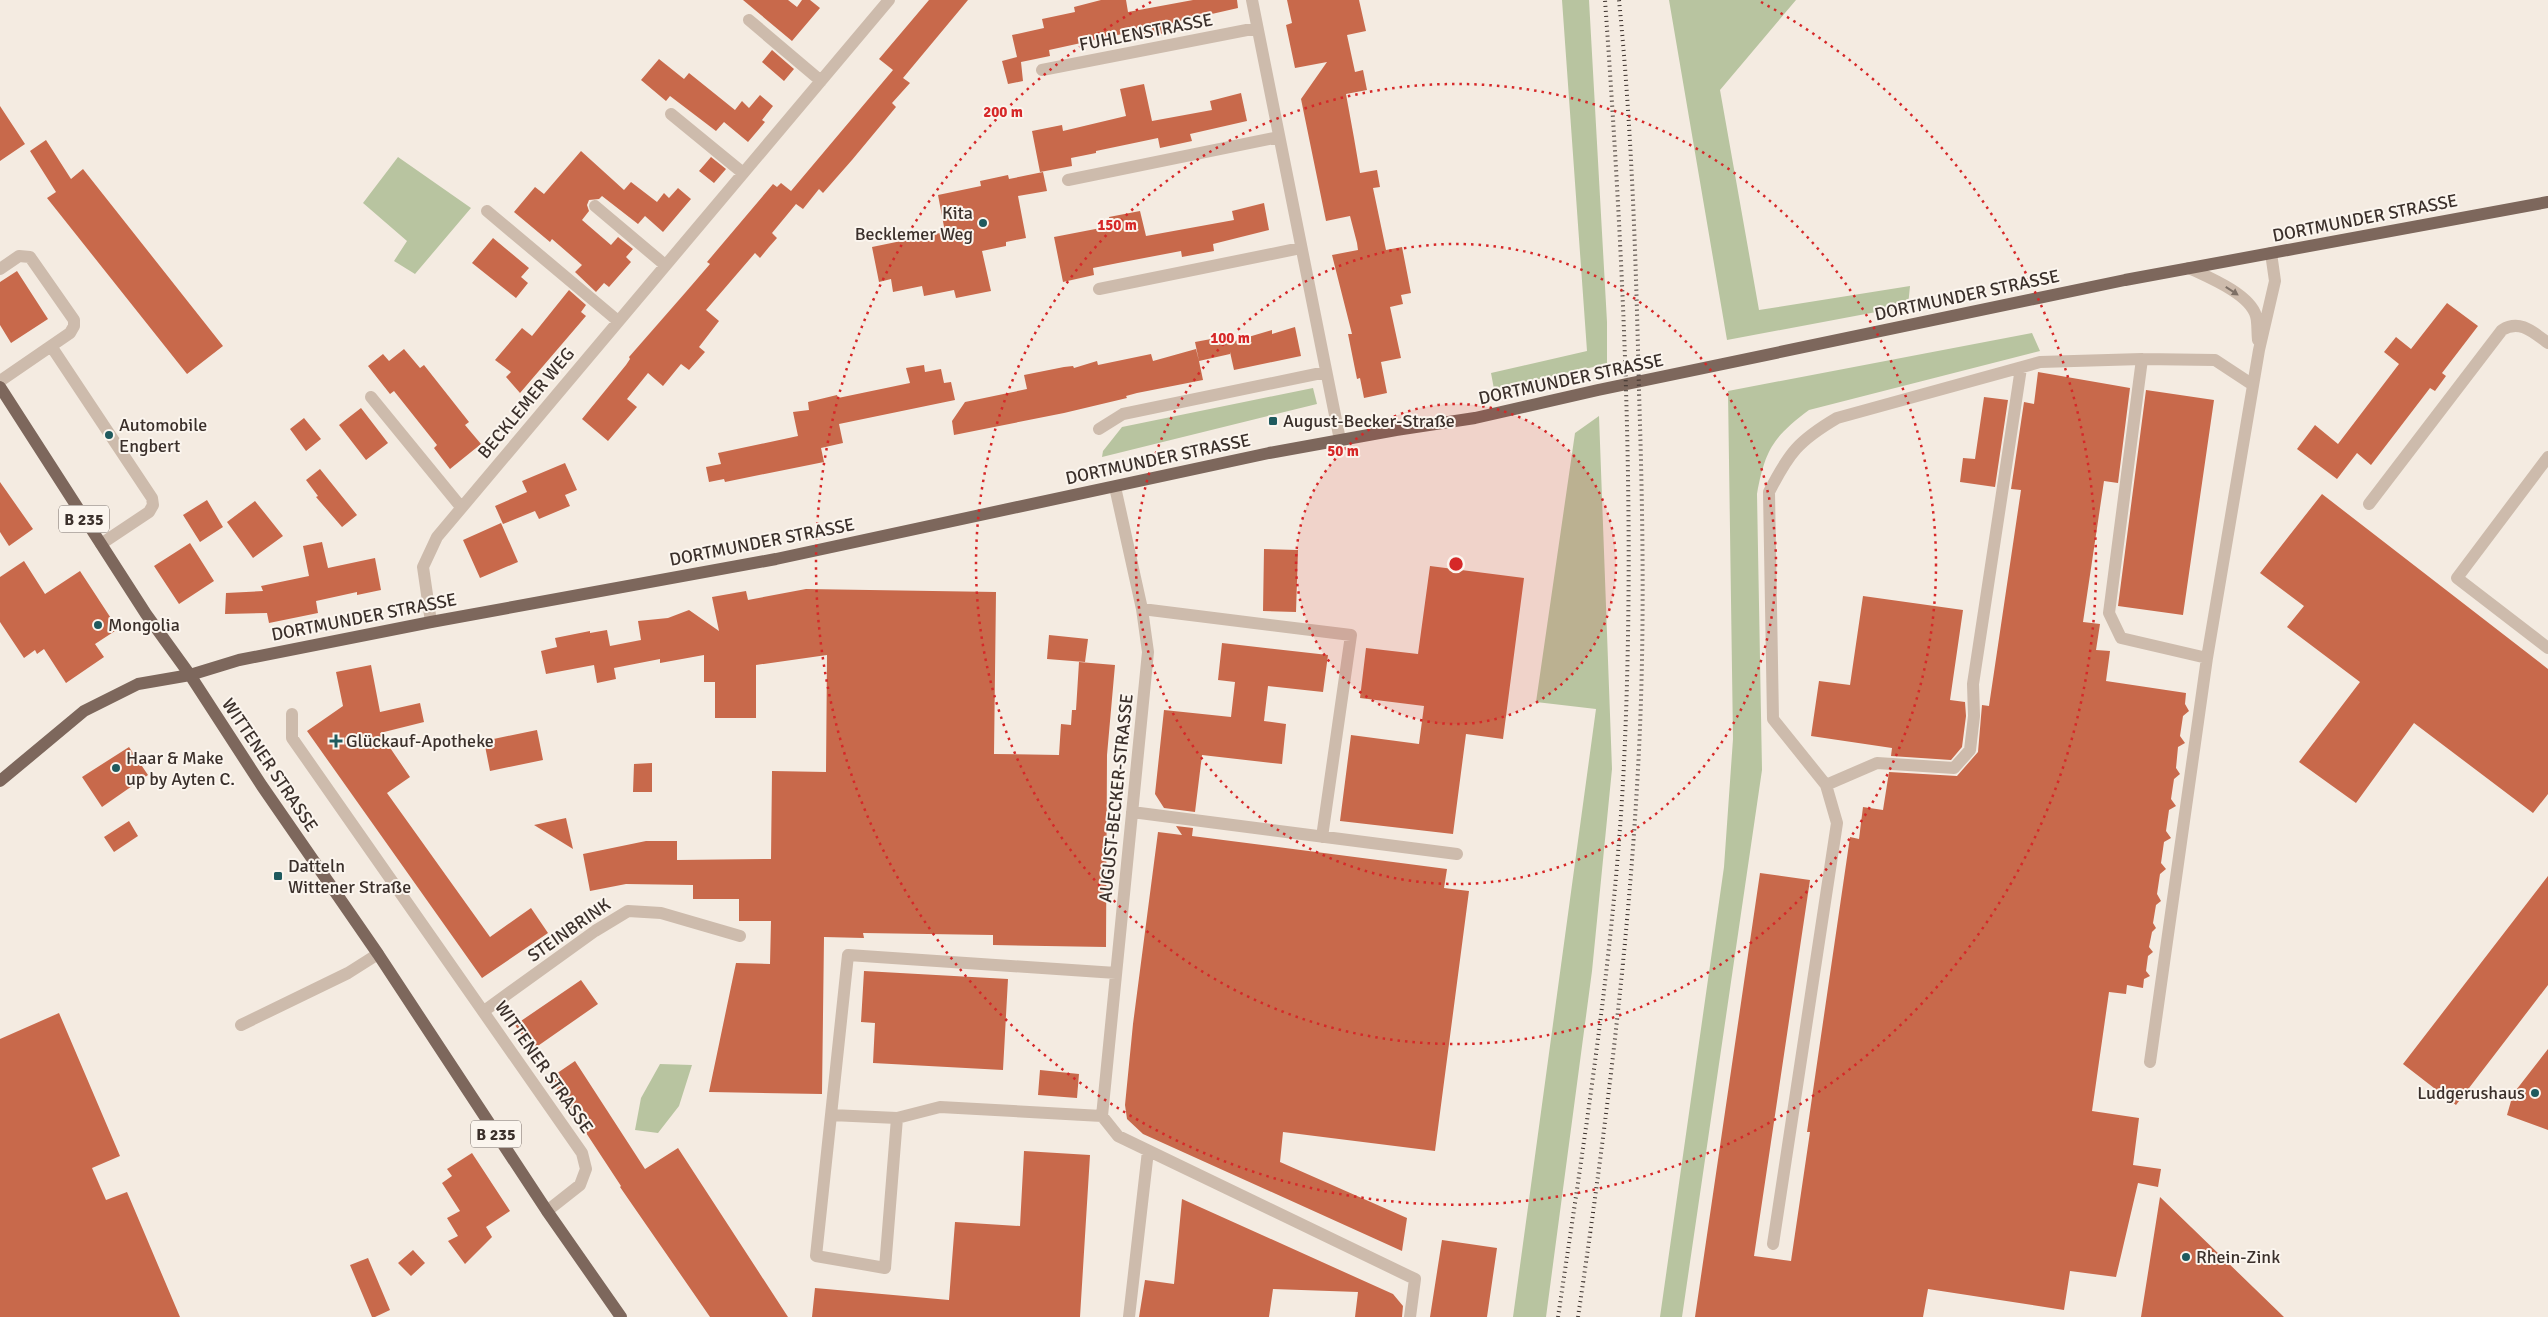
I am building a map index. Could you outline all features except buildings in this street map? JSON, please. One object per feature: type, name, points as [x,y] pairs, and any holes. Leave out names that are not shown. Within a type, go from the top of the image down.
[{"type":"main road","name":"DORTMUNDER STRASSE","points":[[0,781],[84,711],[138,684],[190,675],[239,660],[431,622],[776,559],[1340,440],[1475,418],[1598,390],[2189,268],[2548,202]]},
{"type":"main road","name":"WITTENER STRASSE","points":[[0,387],[146,614],[190,675],[262,786],[378,954],[546,1211],[621,1317]]},
{"type":"street","name":"BECKLEMER WEG","points":[[431,622],[423,567],[437,537],[889,0]]},
{"type":"street","points":[[1252,0],[1340,440]]},
{"type":"street","points":[[749,20],[821,81]]},
{"type":"street","name":"FUHLENSTRASSE","points":[[1042,70],[1257,28]]},
{"type":"street","points":[[671,114],[743,173]]},
{"type":"street","points":[[1068,180],[1279,137]]},
{"type":"street","points":[[595,206],[665,266]]},
{"type":"street","points":[[487,211],[618,321]]},
{"type":"street","points":[[1099,289],[1301,248]]},
{"type":"street","points":[[2150,1062],[2207,658],[2259,350],[2275,281],[2272,253]]},
{"type":"street","points":[[0,269],[19,256],[25,255],[30,257],[74,320],[74,326],[70,333],[0,381]]},
{"type":"street","points":[[2189,268],[2208,277],[2247,302],[2256,315],[2259,350]]},
{"type":"street","points":[[2369,504],[2502,330],[2510,326],[2519,325],[2527,328],[2548,344]]},
{"type":"street","points":[[51,346],[152,498],[153,504],[149,512],[100,544]]},
{"type":"street","points":[[1773,1244],[1837,823],[1826,785],[1773,719],[1770,492],[1786,460],[1809,434],[1836,418],[2040,362],[2142,359],[2215,360],[2253,385]]},
{"type":"street","points":[[2142,359],[2109,614],[2122,638],[2207,658]]},
{"type":"street","points":[[1826,785],[1877,763],[1954,768],[1970,750],[1974,716],[1973,684],[2021,368]]},
{"type":"street","points":[[1099,429],[1123,414],[1326,372]]},
{"type":"street","points":[[370,397],[461,508]]},
{"type":"street","points":[[2548,457],[2457,578],[2548,648]]},
{"type":"street","name":"AUGUST-BECKER-STRASSE","points":[[1102,1116],[1148,652],[1142,609],[1115,487]]},
{"type":"street","points":[[1142,609],[1351,635],[1322,837]]},
{"type":"street","name":"WITTENER STRASSE","points":[[292,714],[292,738],[582,1153],[586,1169],[580,1185],[546,1211]]},
{"type":"street","points":[[1132,812],[1457,854]]},
{"type":"street","name":"STEINBRINK","points":[[484,1011],[595,931],[628,911],[661,912],[740,936]]},
{"type":"street","points":[[241,1025],[348,973],[378,954]]},
{"type":"street","points":[[897,1118],[885,1268],[816,1256],[848,955],[1116,973]]},
{"type":"street","points":[[831,1115],[897,1118],[940,1107],[1102,1116],[1118,1136],[1415,1279],[1410,1317]]},
{"type":"street","points":[[1129,1317],[1148,1151]]},
{"type":"green space","points":[[1562,0],[1589,0],[1607,322],[1607,364],[1494,389],[1491,373],[1587,351]]},
{"type":"green space","points":[[1669,0],[1796,0],[1720,90],[1759,310],[1910,286],[1908,306],[1727,340]]},
{"type":"green space","points":[[398,157],[471,208],[415,274],[394,261],[407,241],[363,203]]},
{"type":"green space","points":[[2032,333],[2040,351],[1809,410],[1787,428],[1767,455],[1757,494],[1762,770],[1682,1317],[1660,1317],[1724,867],[1733,739],[1728,391]]},
{"type":"green space","points":[[1313,388],[1317,404],[1102,457],[1103,451],[1122,427]]},
{"type":"green space","points":[[1599,416],[1612,769],[1592,971],[1546,1317],[1513,1317],[1596,709],[1536,702],[1575,433]]},
{"type":"green space","points":[[660,1064],[692,1065],[679,1106],[658,1133],[635,1130],[641,1098]]},
{"type":"railway","points":[[1558,1317],[1598,1041],[1614,902],[1624,763],[1629,572],[1626,381],[1617,190],[1605,0]]},
{"type":"railway","points":[[1578,1317],[1606,1112],[1622,975],[1634,838],[1640,722],[1642,533],[1636,293],[1633,196],[1619,0]]},
{"type":"place","name":"Kita Becklemer Weg","points":[[983,223]]},
{"type":"place","name":"August-Becker-Straße","points":[[1273,421]]},
{"type":"place","name":"Automobile Engbert","points":[[109,435]]},
{"type":"place","name":"Mongolia","points":[[98,625]]},
{"type":"place","name":"Glückauf-Apotheke","points":[[336,741]]},
{"type":"place","name":"Haar & Make up by Ayten C.","points":[[116,768]]},
{"type":"place","name":"Datteln Wittener Straße","points":[[278,876]]},
{"type":"place","name":"Ludgerushaus","points":[[2535,1093]]},
{"type":"place","name":"Rhein-Zink","points":[[2186,1257]]}]
